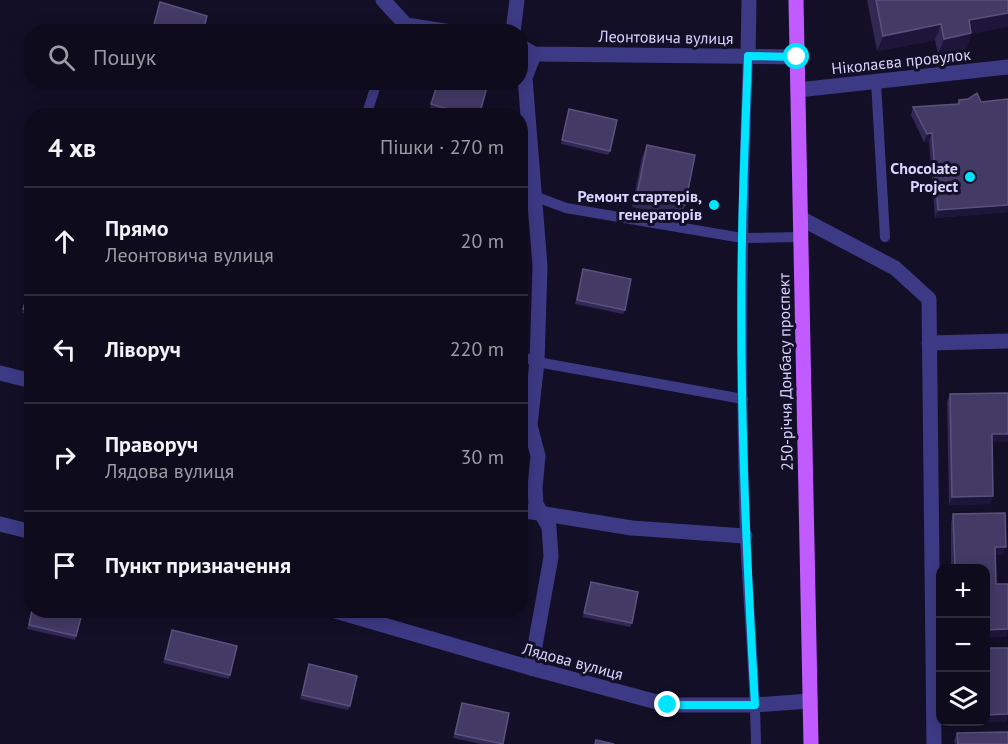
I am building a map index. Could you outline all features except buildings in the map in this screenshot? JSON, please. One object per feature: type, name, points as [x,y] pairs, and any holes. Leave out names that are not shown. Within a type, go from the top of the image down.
[{"type":"main road","name":"250-річчя Донбасу проспект","points":[[796,0],[811,744]]},
{"type":"street","points":[[383,0],[401,24]]},
{"type":"street","points":[[514,24],[517,0]]},
{"type":"street","points":[[748,56],[749,0]]},
{"type":"street","name":"Леонтовича вулиця","points":[[528,51],[534,54],[797,57]]},
{"type":"street","points":[[528,70],[534,54]]},
{"type":"street","name":"Ніколаєва провулок","points":[[798,90],[1008,67]]},
{"type":"street","points":[[525,90],[526,108]]},
{"type":"street","points":[[528,200],[540,266],[537,362],[530,425],[538,456],[536,504],[549,527],[550,557],[531,668]]},
{"type":"street","points":[[802,219],[895,268],[929,299],[934,744]]},
{"type":"street","points":[[929,343],[1008,341]]},
{"type":"street","points":[[0,373],[24,379]]},
{"type":"street","points":[[528,511],[632,528],[746,536]]},
{"type":"street","points":[[0,524],[24,530]]},
{"type":"street","name":"Лядова вулиця","points":[[359,618],[668,705],[755,705],[810,701]]},
{"type":"lane","points":[[748,56],[742,238],[743,399],[746,536],[756,744]]},
{"type":"lane","points":[[876,82],[885,237]]},
{"type":"lane","points":[[369,108],[374,90]]},
{"type":"lane","points":[[528,194],[566,208],[742,238],[801,237]]},
{"type":"lane","points":[[528,359],[743,399]]},
{"type":"place","name":"Chocolate Project","points":[[970,177]]},
{"type":"place","name":"Ремонт стартерів, генераторів","points":[[714,205]]},
{"type":"route","points":[[668,705],[755,705],[746,536],[743,399],[742,238],[748,56],[797,57]]}]
